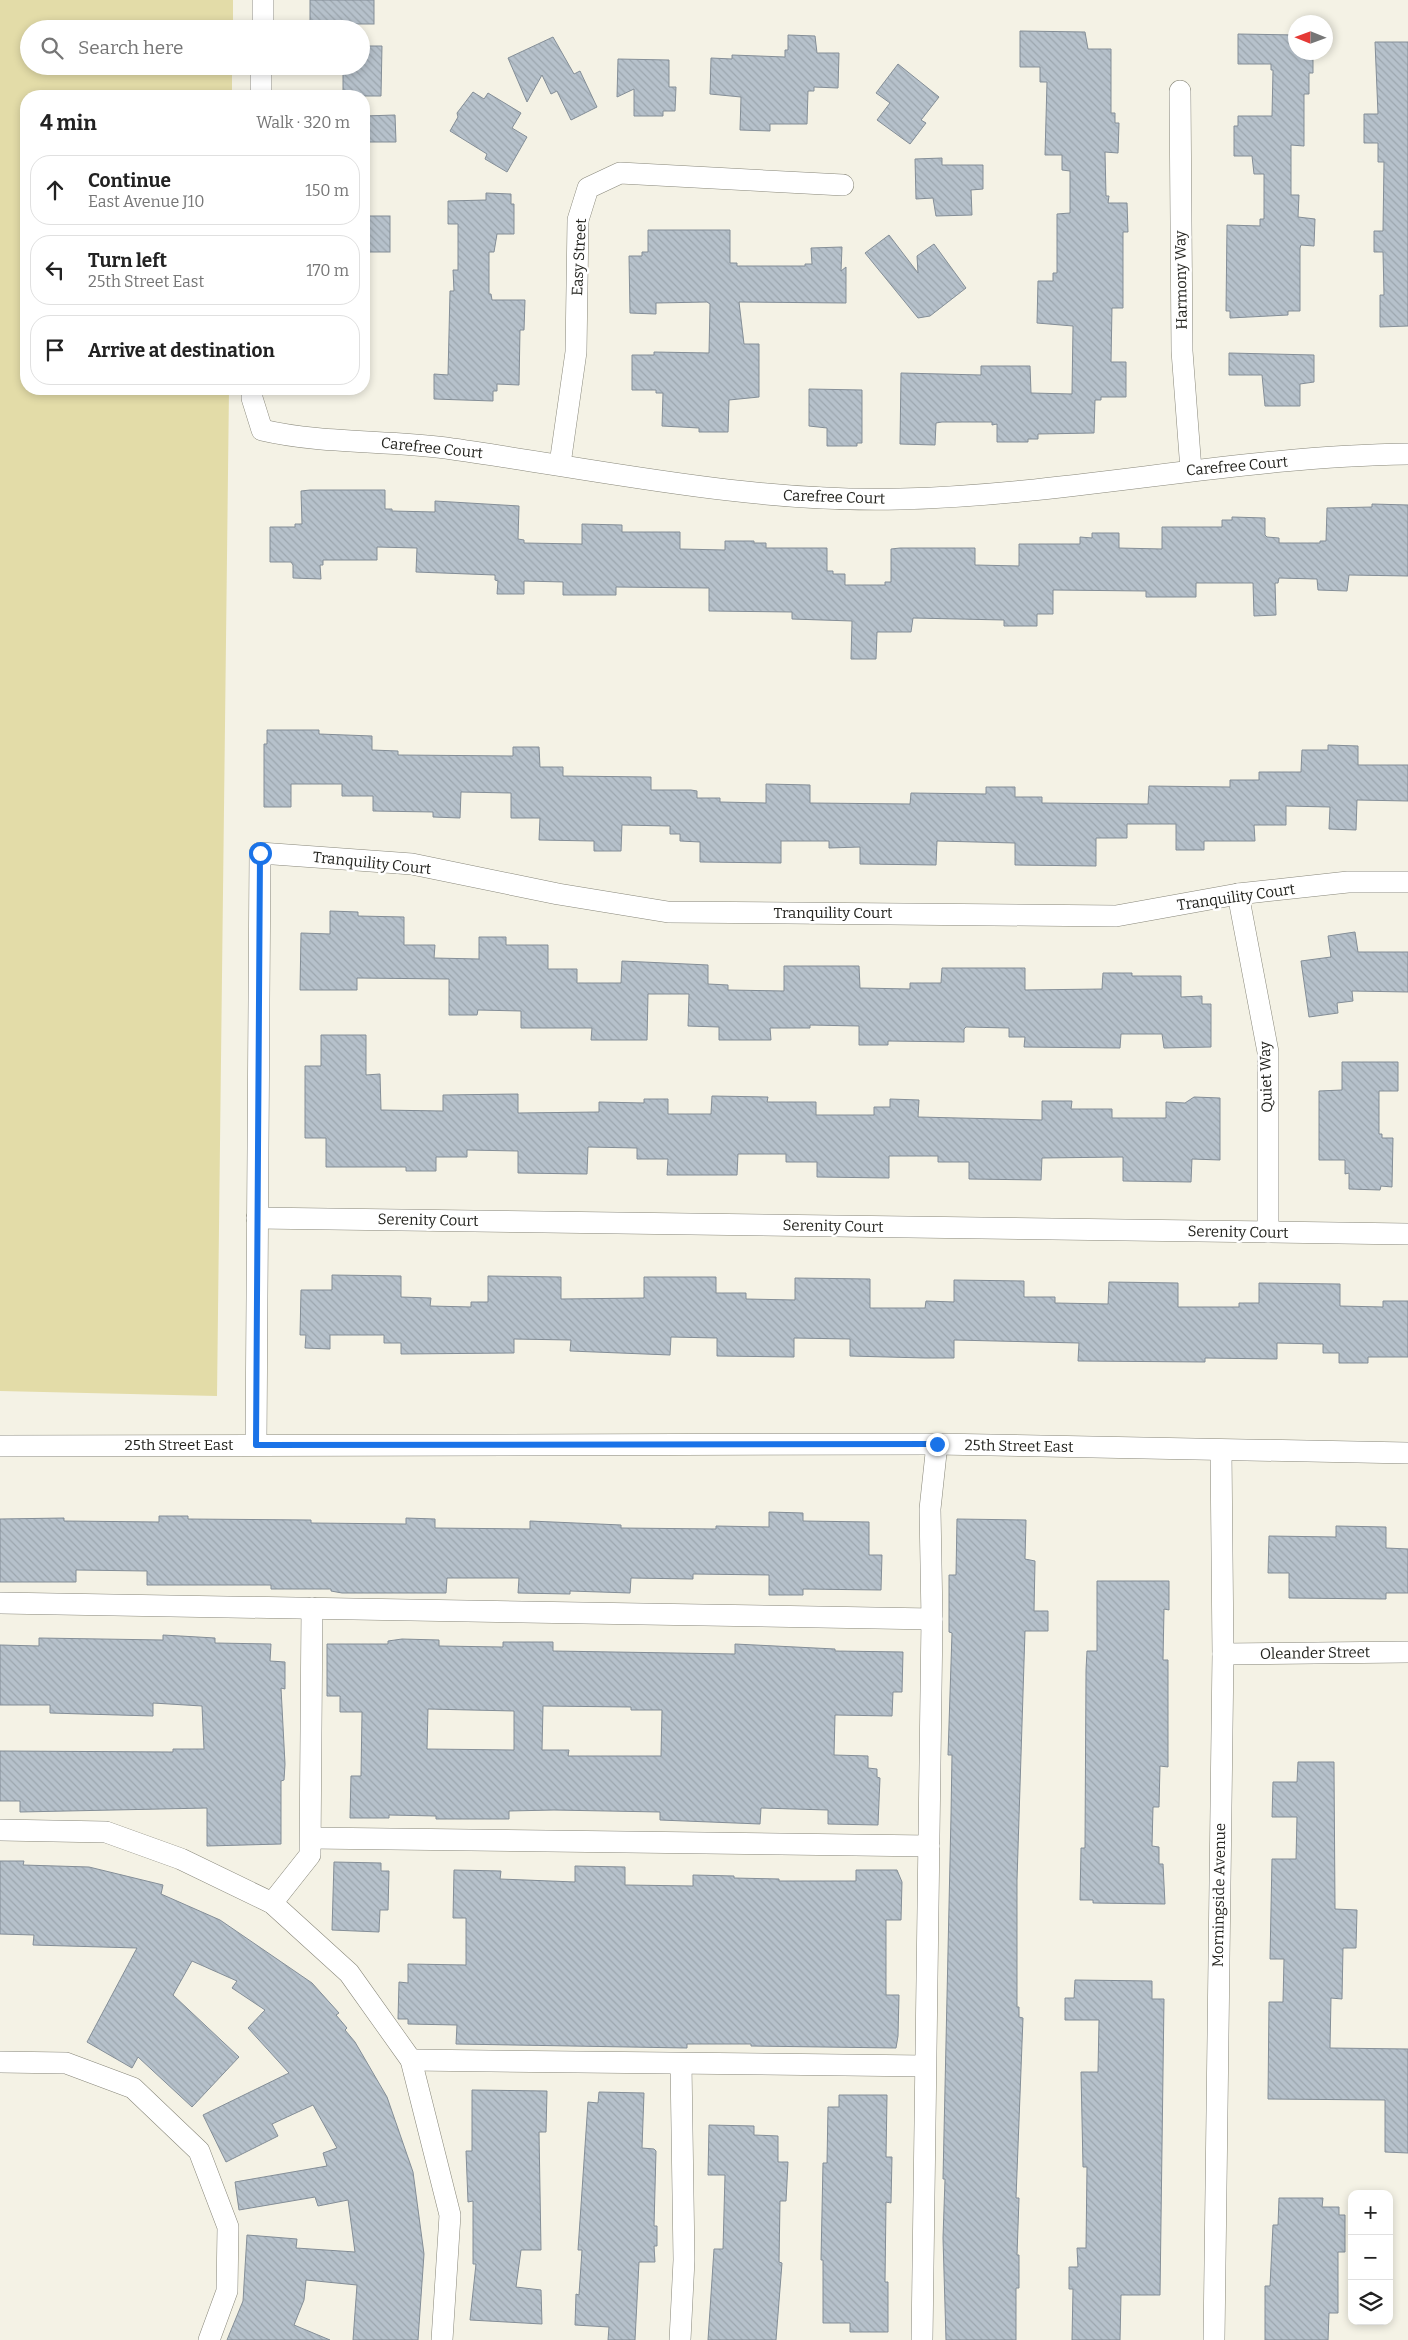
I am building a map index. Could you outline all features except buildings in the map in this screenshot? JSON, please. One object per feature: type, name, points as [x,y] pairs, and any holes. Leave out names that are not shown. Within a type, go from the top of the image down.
[{"type":"street","points":[[262,20],[263,0]]},
{"type":"street","points":[[261,90],[262,75]]},
{"type":"street","name":"Harmony Way","points":[[1180,91],[1182,351],[1191,470]]},
{"type":"street","name":"Easy Street","points":[[560,464],[576,352],[578,220],[588,188],[620,173],[843,186]]},
{"type":"street","name":"Carefree Court","points":[[252,395],[262,430],[292,437],[411,443],[763,495],[900,499],[1016,492],[1191,470],[1353,455],[1408,454]]},
{"type":"street","name":"Tranquility Court","points":[[257,1218],[260,853],[412,864],[558,894],[668,912],[1116,916],[1238,894],[1348,882],[1408,882]]},
{"type":"street","name":"Quiet Way","points":[[1238,894],[1268,1052],[1268,1232]]},
{"type":"street","points":[[256,1445],[257,1218]]},
{"type":"street","name":"Serenity Court","points":[[257,1218],[1408,1234]]},
{"type":"street","points":[[922,2340],[932,1619],[930,1509],[937,1444]]},
{"type":"street","name":"25th Street East","points":[[0,1446],[937,1444],[1408,1453]]},
{"type":"street","name":"Morningside Avenue","points":[[1214,2340],[1222,1654],[1221,1450]]},
{"type":"street","points":[[0,1603],[932,1619]]},
{"type":"street","points":[[272,1903],[310,1855],[312,1608]]},
{"type":"street","name":"Oleander Street","points":[[1222,1654],[1408,1652]]},
{"type":"street","points":[[0,1830],[106,1832],[181,1859],[272,1903],[350,1973],[411,2060],[450,2214],[442,2340]]},
{"type":"street","points":[[311,1838],[929,1846]]},
{"type":"street","points":[[411,2060],[925,2066]]},
{"type":"street","points":[[0,2062],[66,2063],[134,2088],[199,2151],[228,2227],[226,2292],[209,2340]]},
{"type":"street","points":[[680,2340],[684,2260],[681,2064]]},
{"type":"shaded area","points":[[0,0],[233,0],[233,20],[20,20],[20,75],[232,75],[232,90],[20,90],[20,395],[229,395],[217,1396],[0,1391]]},
{"type":"route","points":[[260,853],[256,1445],[937,1444]]}]
